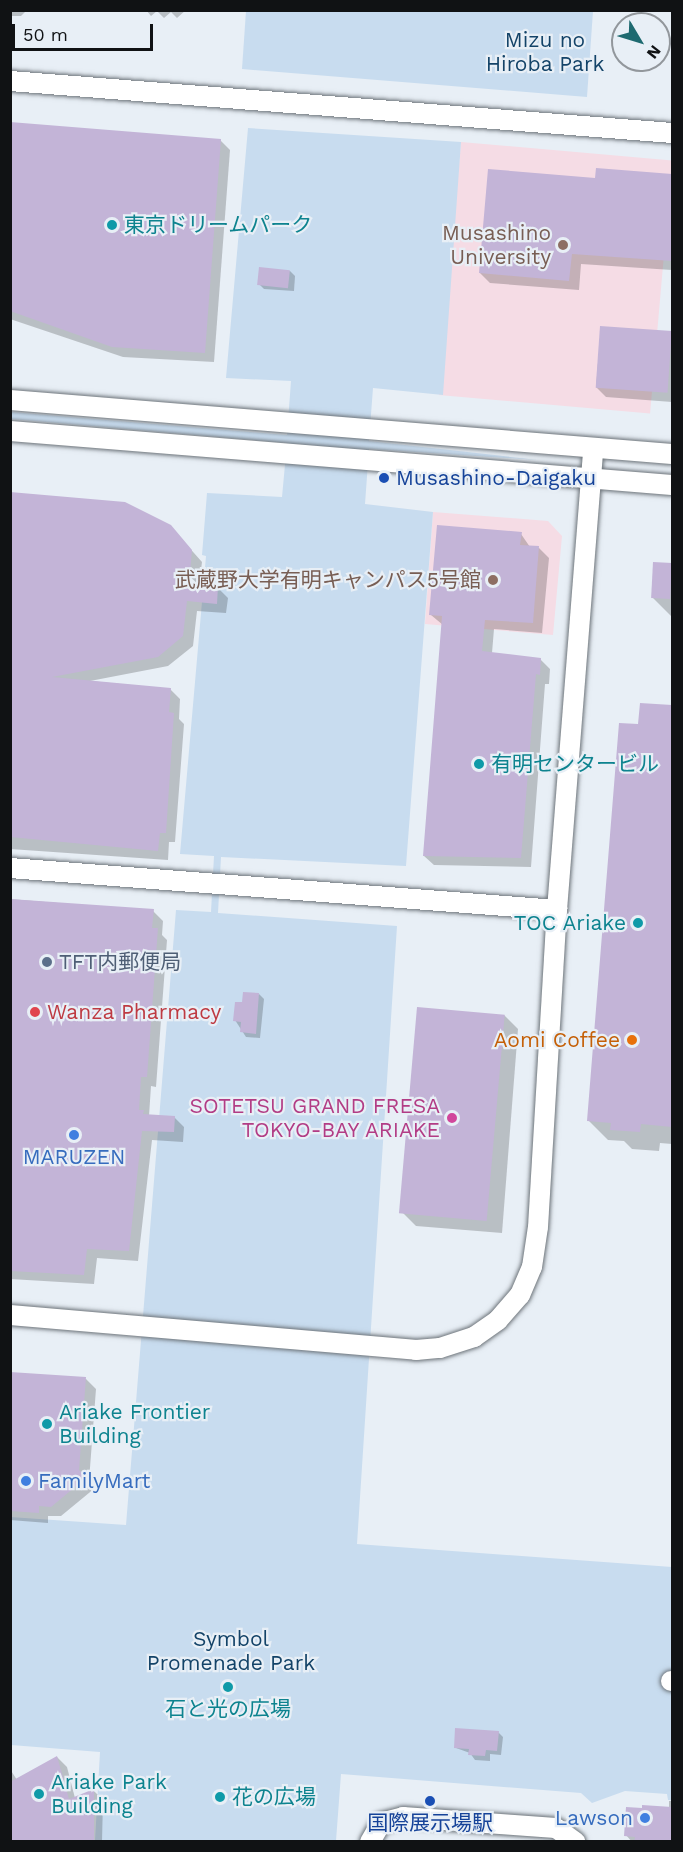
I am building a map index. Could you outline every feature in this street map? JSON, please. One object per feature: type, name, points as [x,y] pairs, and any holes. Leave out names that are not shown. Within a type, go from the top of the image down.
[{"type":"street","points":[[10,81],[672,133]]},
{"type":"street","points":[[10,400],[672,454]]},
{"type":"street","points":[[10,431],[672,485]]},
{"type":"street","points":[[10,1315],[416,1350],[440,1348],[484,1331],[520,1295],[535,1253],[557,910],[593,448]]},
{"type":"street","points":[[10,868],[557,910]]},
{"type":"street","points":[[370,1842],[381,1823],[403,1817],[556,1828],[575,1842]]},
{"type":"shaded area","name":"Musashino University","points":[[461,142],[672,160],[650,414],[439,395]]},
{"type":"shaded area","name":"武蔵野大学有明キャンパス5号館","points":[[433,512],[548,521],[562,536],[553,635],[425,624]]},
{"type":"green space","name":"Mizu no Hiroba Park","points":[[246,11],[593,11],[587,97],[242,69]]},
{"type":"green space","name":"Symbol Promenade Park","points":[[248,128],[461,142],[443,395],[373,388],[369,441],[538,460],[369,449],[365,504],[433,512],[406,866],[221,857],[218,913],[397,926],[357,1544],[672,1567],[672,1800],[668,1800],[667,1794],[625,1791],[592,1803],[581,1793],[341,1774],[336,1841],[95,1841],[100,1752],[11,1745],[10,1517],[126,1525],[176,910],[211,912],[214,856],[180,854],[206,556],[202,555],[207,493],[282,497],[287,443],[11,419],[11,412],[287,435],[291,381],[226,378]]},
{"type":"building","name":"東京ドリームパーク","points":[[10,122],[221,139],[205,353],[112,347],[10,311]]},
{"type":"building","points":[[596,168],[672,174],[672,261],[572,254],[569,281],[479,273],[488,169],[595,178]]},
{"type":"building","points":[[259,267],[290,270],[288,288],[257,285]]},
{"type":"building","points":[[600,326],[672,331],[667,393],[596,388]]},
{"type":"building","points":[[10,492],[125,502],[171,525],[192,550],[189,584],[218,586],[217,604],[187,601],[183,636],[158,657],[52,677],[171,688],[169,712],[174,713],[166,833],[160,833],[158,851],[10,837]]},
{"type":"building","name":"有明センタービル","points":[[437,525],[522,532],[520,545],[539,546],[533,623],[485,620],[482,651],[541,658],[540,675],[536,674],[521,858],[423,856],[442,616],[429,615]]},
{"type":"building","points":[[653,562],[672,563],[670,599],[651,598]]},
{"type":"building","name":"TOC Ariake","points":[[640,703],[672,705],[672,1127],[641,1124],[640,1132],[610,1130],[611,1123],[587,1121],[619,723],[638,724]]},
{"type":"building","points":[[10,899],[154,909],[152,928],[158,928],[147,1077],[141,1077],[139,1110],[144,1110],[143,1114],[175,1116],[174,1132],[142,1131],[129,1251],[87,1249],[84,1275],[10,1271]]},
{"type":"building","points":[[243,992],[259,993],[256,1034],[240,1032],[241,1022],[233,1021],[235,1002],[242,1002]]},
{"type":"building","name":"SOTETSU GRAND FRESA TOKYO-BAY ARIAKE","points":[[417,1007],[505,1015],[487,1221],[399,1213]]},
{"type":"building","name":"Ariake Frontier Building","points":[[10,1372],[86,1377],[79,1470],[87,1477],[51,1507],[39,1506],[39,1513],[10,1511]]},
{"type":"building","points":[[455,1728],[499,1731],[497,1751],[486,1750],[485,1756],[468,1755],[469,1749],[454,1748]]},
{"type":"building","name":"Ariake Park Building","points":[[57,1756],[69,1799],[94,1789],[94,1842],[10,1842],[10,1782]]},
{"type":"building","points":[[642,1805],[672,1807],[672,1842],[634,1842],[635,1837],[624,1836],[626,1807],[642,1808]]},
{"type":"place","name":"東京ドリームパーク","points":[[112,225]]},
{"type":"place","name":"Musashino University","points":[[563,245]]},
{"type":"place","name":"Musashino-Daigaku","points":[[384,478]]},
{"type":"place","name":"武蔵野大学有明キャンパス5号館","points":[[493,580]]},
{"type":"place","name":"有明センタービル","points":[[479,764]]},
{"type":"place","name":"TOC Ariake","points":[[638,923]]},
{"type":"place","name":"TFT内郵便局","points":[[47,962]]},
{"type":"place","name":"Wanza Pharmacy","points":[[35,1012]]},
{"type":"place","name":"Aomi Coffee","points":[[632,1040]]},
{"type":"place","name":"SOTETSU GRAND FRESA TOKYO-BAY ARIAKE","points":[[452,1118]]},
{"type":"place","name":"MARUZEN","points":[[74,1135]]},
{"type":"place","name":"Ariake Frontier Building","points":[[47,1424]]},
{"type":"place","name":"FamilyMart","points":[[26,1481]]},
{"type":"place","name":"石と光の広場","points":[[228,1687]]},
{"type":"place","name":"Ariake Park Building","points":[[39,1794]]},
{"type":"place","name":"花の広場","points":[[220,1797]]},
{"type":"place","name":"国際展示場駅","points":[[430,1801]]},
{"type":"place","name":"Lawson","points":[[645,1818]]}]
